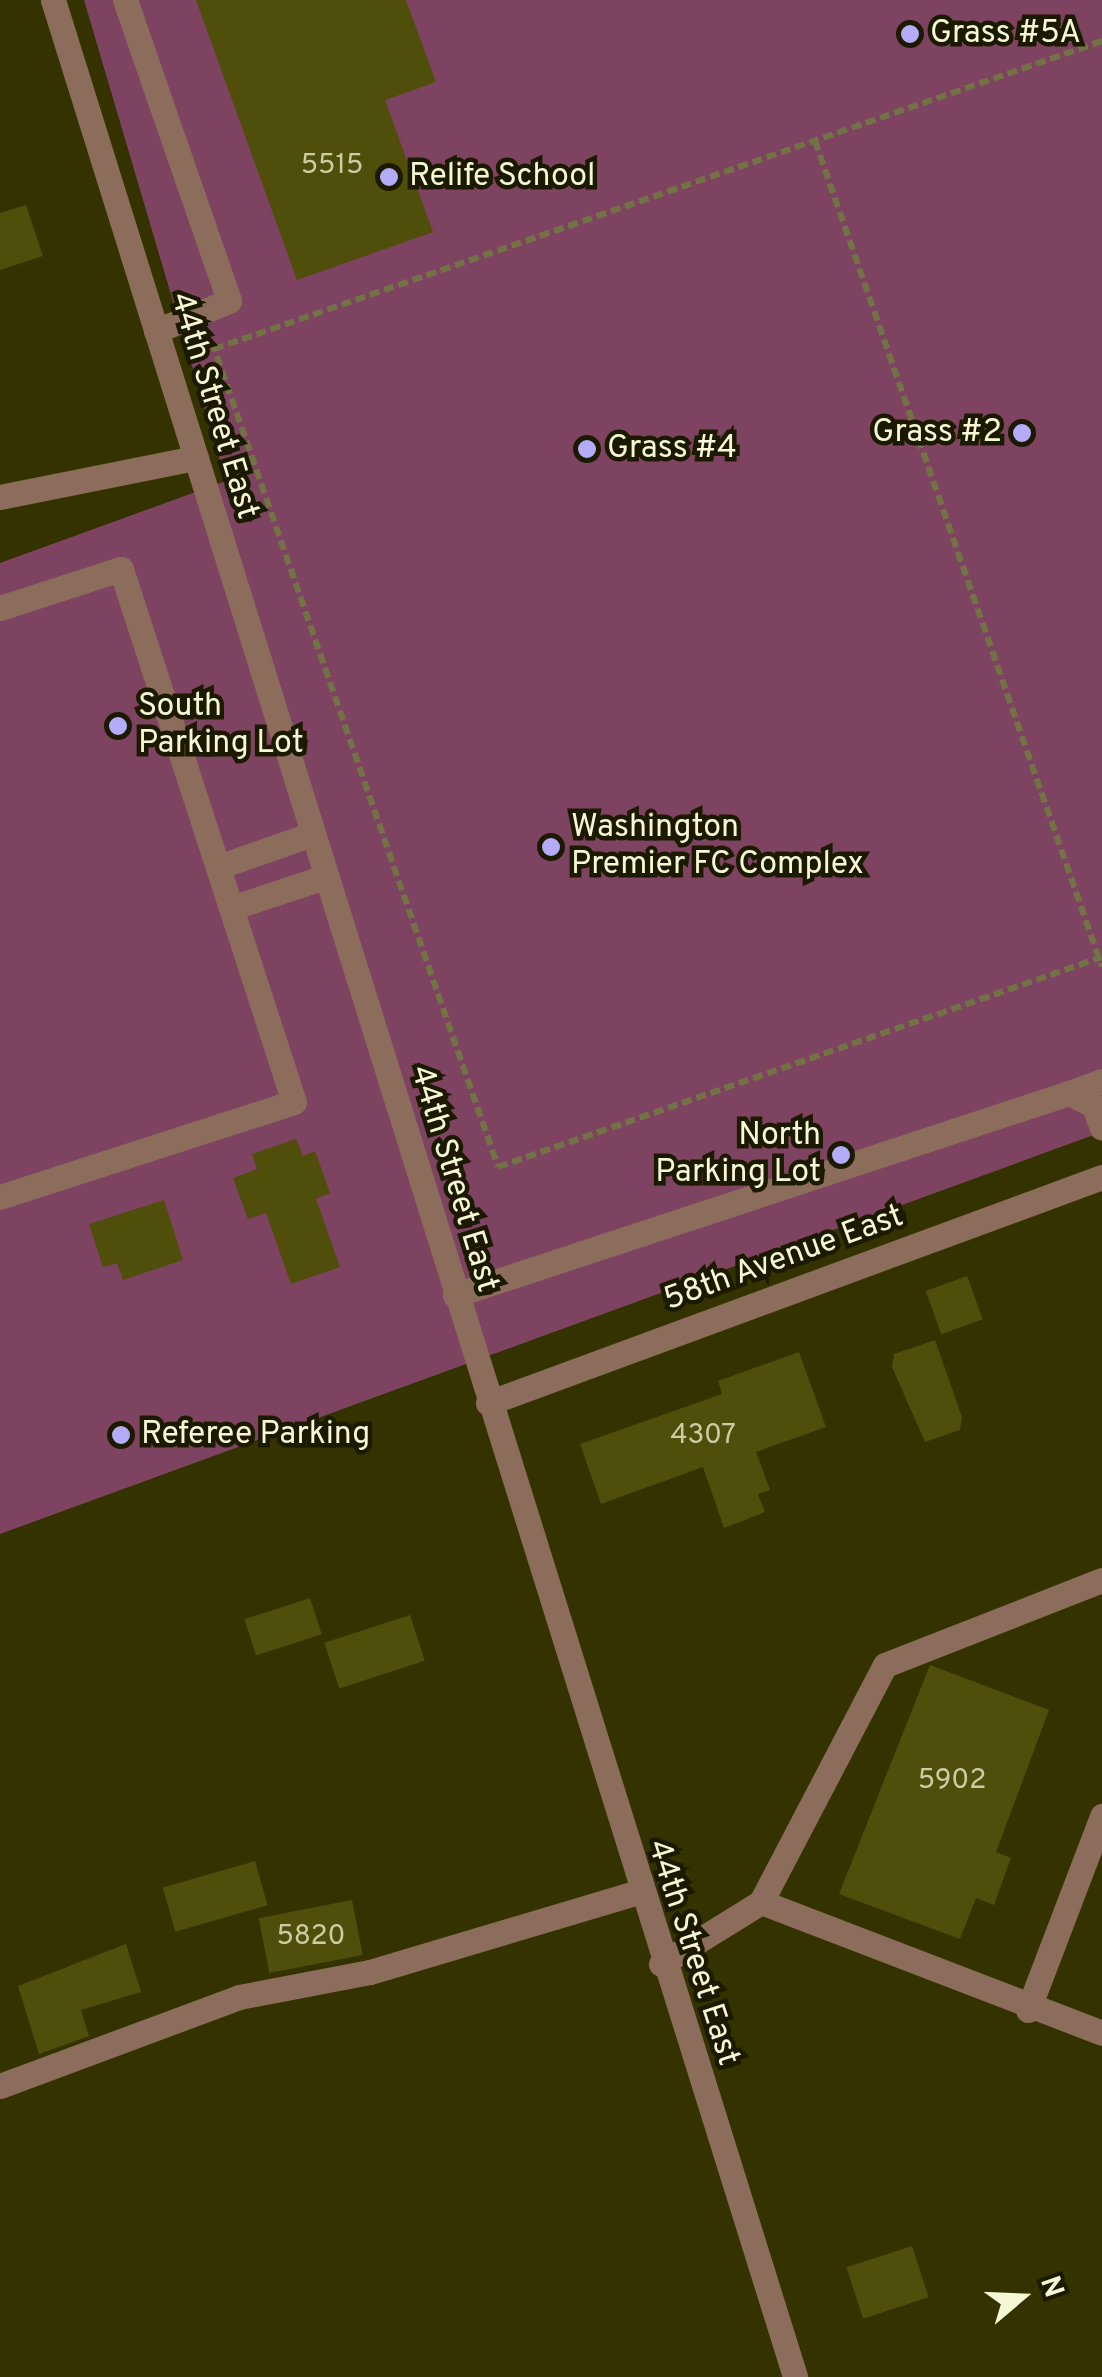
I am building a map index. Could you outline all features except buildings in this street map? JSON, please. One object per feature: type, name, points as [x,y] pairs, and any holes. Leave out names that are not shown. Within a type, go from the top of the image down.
[{"type":"street","name":"44th Street East","points":[[52,0],[638,1892],[795,2377]]},
{"type":"street","points":[[125,0],[229,301],[156,330]]},
{"type":"street","points":[[0,497],[196,458]]},
{"type":"street","points":[[0,608],[121,569],[294,1102],[0,1197]]},
{"type":"street","points":[[218,867],[312,834]]},
{"type":"street","points":[[231,908],[325,877]]},
{"type":"street","points":[[455,1295],[1102,1080]]},
{"type":"street","points":[[1069,1092],[1094,1106],[1102,1128]]},
{"type":"street","name":"58th Avenue East","points":[[488,1403],[1102,1177]]},
{"type":"street","points":[[661,1964],[761,1902],[885,1665],[1102,1580]]},
{"type":"street","points":[[1028,2010],[1102,1816]]},
{"type":"street","points":[[0,2086],[239,1997],[370,1972],[638,1892]]},
{"type":"street","points":[[761,1902],[1028,2010],[1102,2033]]},
{"type":"path","points":[[214,349],[1102,41]]},
{"type":"path","points":[[815,140],[1102,967]]},
{"type":"path","points":[[202,312],[498,1167],[1100,958]]},
{"type":"shaded area","name":"Washington Premier FC Complex","points":[[84,0],[1102,0],[1102,1132],[0,1534],[0,563],[226,481]]},
{"type":"place","name":"Grass #5A","points":[[910,34]]},
{"type":"place","name":"Relife School","points":[[389,177]]},
{"type":"place","name":"Grass #2","points":[[1022,433]]},
{"type":"place","name":"Grass #4","points":[[587,449]]},
{"type":"place","name":"South Parking Lot","points":[[118,726]]},
{"type":"place","name":"Washington Premier FC Complex","points":[[551,847]]},
{"type":"place","name":"North Parking Lot","points":[[841,1155]]},
{"type":"place","name":"Referee Parking","points":[[121,1435]]}]
